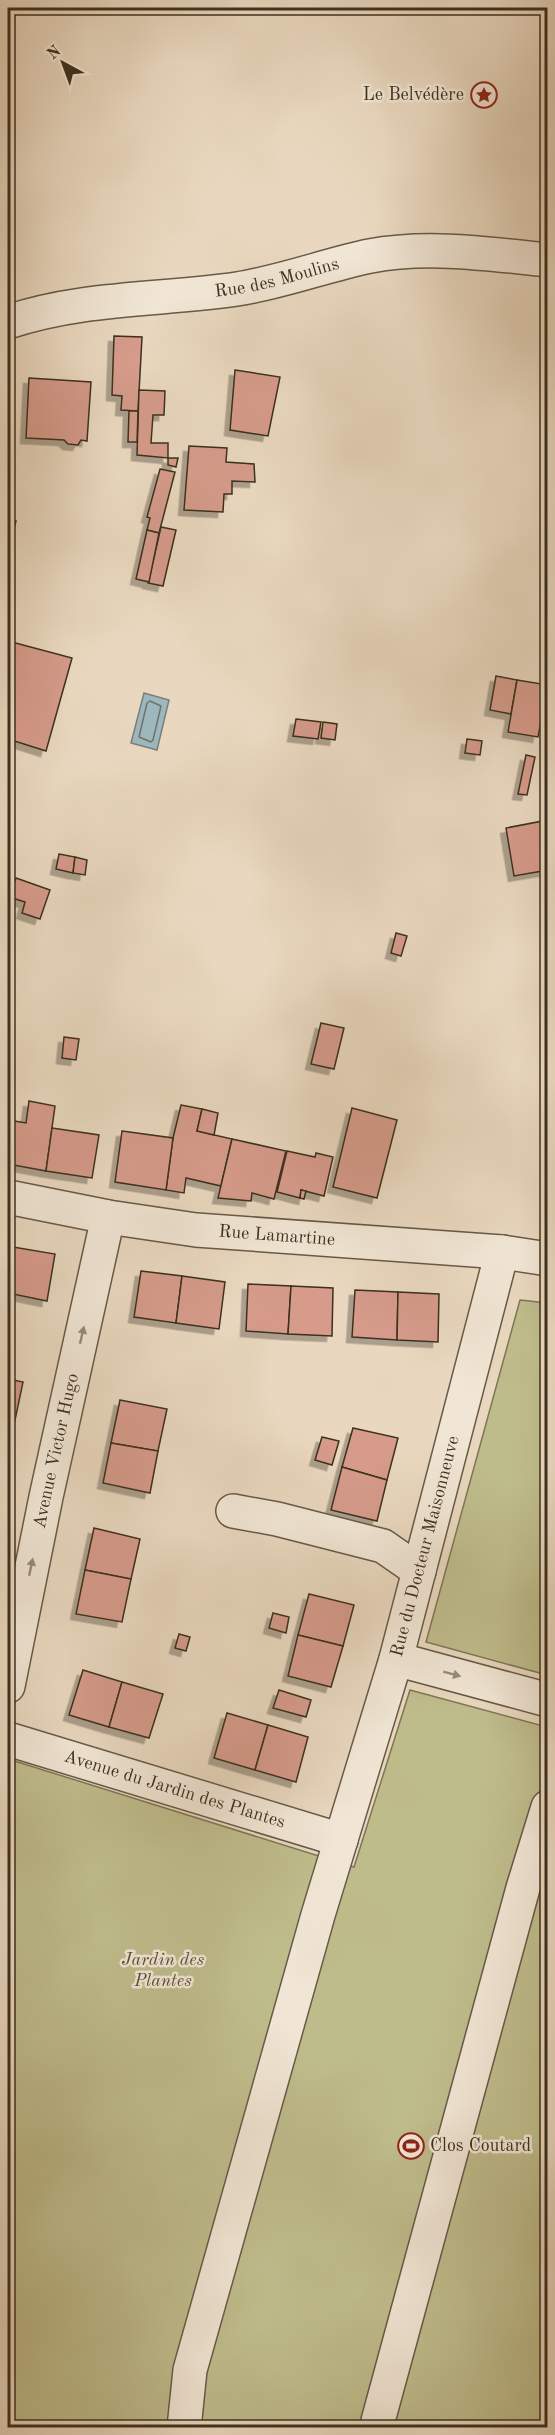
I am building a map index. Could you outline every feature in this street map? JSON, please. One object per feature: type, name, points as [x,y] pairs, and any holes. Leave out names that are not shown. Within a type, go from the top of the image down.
[{"type":"street","name":"Rue des Moulins","points":[[8,322],[55,309],[239,289],[371,256],[399,253],[484,253],[548,260]]},
{"type":"street","name":"Rue Lamartine","points":[[8,1197],[108,1217],[196,1230],[502,1252],[548,1259]]},
{"type":"street","name":"Avenue Victor Hugo","points":[[8,1686],[43,1508],[108,1217]]},
{"type":"street","name":"Rue du Docteur Maisonneuve","points":[[184,2427],[190,2370],[318,1914],[396,1659],[502,1252]]},
{"type":"street","points":[[233,1511],[277,1519],[383,1546],[419,1571]]},
{"type":"street","points":[[396,1659],[548,1700]]},
{"type":"street","name":"Avenue du Jardin des Plantes","points":[[8,1738],[341,1840]]},
{"type":"street","points":[[378,2421],[523,1888],[548,1807]]},
{"type":"green space","points":[[520,1300],[547,1303],[547,1675],[426,1642]]},
{"type":"green space","name":"Jardin des Plantes","points":[[410,1690],[547,1727],[547,2427],[8,2427],[8,1759],[354,1867]]},
{"type":"water","points":[[144,693],[169,700],[157,750],[131,743]]},
{"type":"building","points":[[114,336],[142,337],[138,411],[121,410],[122,396],[112,395]]},
{"type":"building","points":[[235,370],[280,377],[268,436],[230,430]]},
{"type":"building","points":[[29,378],[91,382],[87,441],[81,440],[78,445],[68,444],[64,440],[26,438]]},
{"type":"building","points":[[139,390],[165,391],[164,415],[153,415],[151,443],[168,443],[168,458],[137,455]]},
{"type":"building","points":[[129,411],[138,411],[137,442],[128,442]]},
{"type":"building","points":[[189,446],[227,448],[226,462],[254,464],[255,482],[232,481],[232,494],[224,494],[223,512],[184,510]]},
{"type":"building","points":[[168,458],[178,458],[176,467],[168,465]]},
{"type":"building","points":[[160,469],[175,472],[159,533],[147,530],[150,518],[147,517]]},
{"type":"building","points":[[8,518],[16,521],[8,551]]},
{"type":"building","points":[[161,527],[176,530],[163,586],[148,583]]},
{"type":"building","points":[[147,530],[159,533],[149,582],[136,579]]},
{"type":"building","points":[[8,641],[72,658],[46,751],[8,739]]},
{"type":"building","points":[[496,676],[517,680],[511,714],[490,710]]},
{"type":"building","points":[[517,680],[548,685],[538,737],[508,732]]},
{"type":"building","points":[[296,719],[321,722],[318,739],[293,736]]},
{"type":"building","points":[[323,722],[337,724],[335,740],[321,738]]},
{"type":"building","points":[[467,739],[482,741],[480,755],[465,753]]},
{"type":"building","points":[[526,755],[535,757],[527,795],[518,794]]},
{"type":"building","points":[[548,820],[548,870],[514,876],[506,828]]},
{"type":"building","points":[[59,854],[75,857],[73,873],[56,869]]},
{"type":"building","points":[[75,857],[87,860],[85,875],[73,873]]},
{"type":"building","points":[[16,878],[50,890],[40,919],[22,913],[25,902],[9,897]]},
{"type":"building","points":[[396,933],[407,936],[401,956],[391,953]]},
{"type":"building","points":[[321,1023],[344,1028],[334,1069],[311,1064]]},
{"type":"building","points":[[64,1037],[79,1039],[76,1060],[62,1058]]},
{"type":"building","points":[[29,1101],[55,1106],[46,1171],[8,1164],[8,1120],[26,1123]]},
{"type":"building","points":[[181,1105],[202,1109],[197,1131],[232,1139],[221,1186],[186,1178],[184,1193],[166,1190],[173,1138]]},
{"type":"building","points":[[352,1108],[397,1120],[377,1198],[333,1187]]},
{"type":"building","points":[[202,1109],[218,1113],[214,1135],[197,1131]]},
{"type":"building","points":[[52,1128],[99,1135],[92,1178],[46,1171]]},
{"type":"building","points":[[122,1131],[173,1138],[166,1190],[115,1182]]},
{"type":"building","points":[[232,1139],[286,1151],[274,1199],[252,1193],[251,1201],[218,1198]]},
{"type":"building","points":[[287,1151],[315,1157],[316,1153],[333,1157],[324,1196],[301,1190],[300,1198],[277,1192]]},
{"type":"building","points":[[301,1190],[306,1191],[304,1199],[300,1198]]},
{"type":"building","points":[[8,1246],[13,1247],[8,1274]]},
{"type":"building","points":[[13,1247],[55,1254],[47,1301],[8,1293],[8,1274]]},
{"type":"building","points":[[141,1271],[182,1276],[176,1323],[134,1317]]},
{"type":"building","points":[[182,1276],[225,1282],[219,1329],[176,1323]]},
{"type":"building","points":[[248,1284],[291,1286],[288,1334],[246,1331]]},
{"type":"building","points":[[291,1286],[333,1288],[332,1336],[288,1334]]},
{"type":"building","points":[[355,1290],[398,1292],[397,1340],[352,1337]]},
{"type":"building","points":[[398,1292],[439,1294],[438,1342],[397,1340]]},
{"type":"building","points":[[8,1379],[23,1382],[14,1425],[8,1424]]},
{"type":"building","points":[[120,1400],[167,1409],[158,1451],[111,1443]]},
{"type":"building","points":[[8,1424],[14,1425],[8,1460]]},
{"type":"building","points":[[353,1428],[398,1438],[387,1480],[342,1467]]},
{"type":"building","points":[[322,1437],[339,1441],[332,1465],[315,1460]]},
{"type":"building","points":[[111,1443],[158,1451],[150,1493],[103,1483]]},
{"type":"building","points":[[342,1467],[387,1480],[377,1521],[331,1510]]},
{"type":"building","points":[[94,1528],[140,1539],[131,1579],[85,1570]]},
{"type":"building","points":[[85,1570],[131,1579],[122,1622],[76,1614]]},
{"type":"building","points":[[309,1594],[354,1605],[343,1646],[298,1635]]},
{"type":"building","points":[[273,1613],[289,1617],[286,1633],[269,1628]]},
{"type":"building","points":[[179,1634],[190,1637],[186,1651],[175,1648]]},
{"type":"building","points":[[298,1635],[343,1646],[331,1687],[288,1676]]},
{"type":"building","points":[[83,1670],[122,1682],[109,1727],[69,1715]]},
{"type":"building","points":[[122,1682],[163,1694],[149,1738],[109,1727]]},
{"type":"building","points":[[279,1690],[311,1700],[306,1717],[273,1708]]},
{"type":"building","points":[[227,1713],[268,1725],[255,1770],[214,1758]]},
{"type":"building","points":[[268,1725],[308,1737],[296,1782],[255,1770]]},
{"type":"place","name":"Le Belvédère","points":[[484,95]]},
{"type":"place","name":"Clos Coutard","points":[[411,2146]]}]
